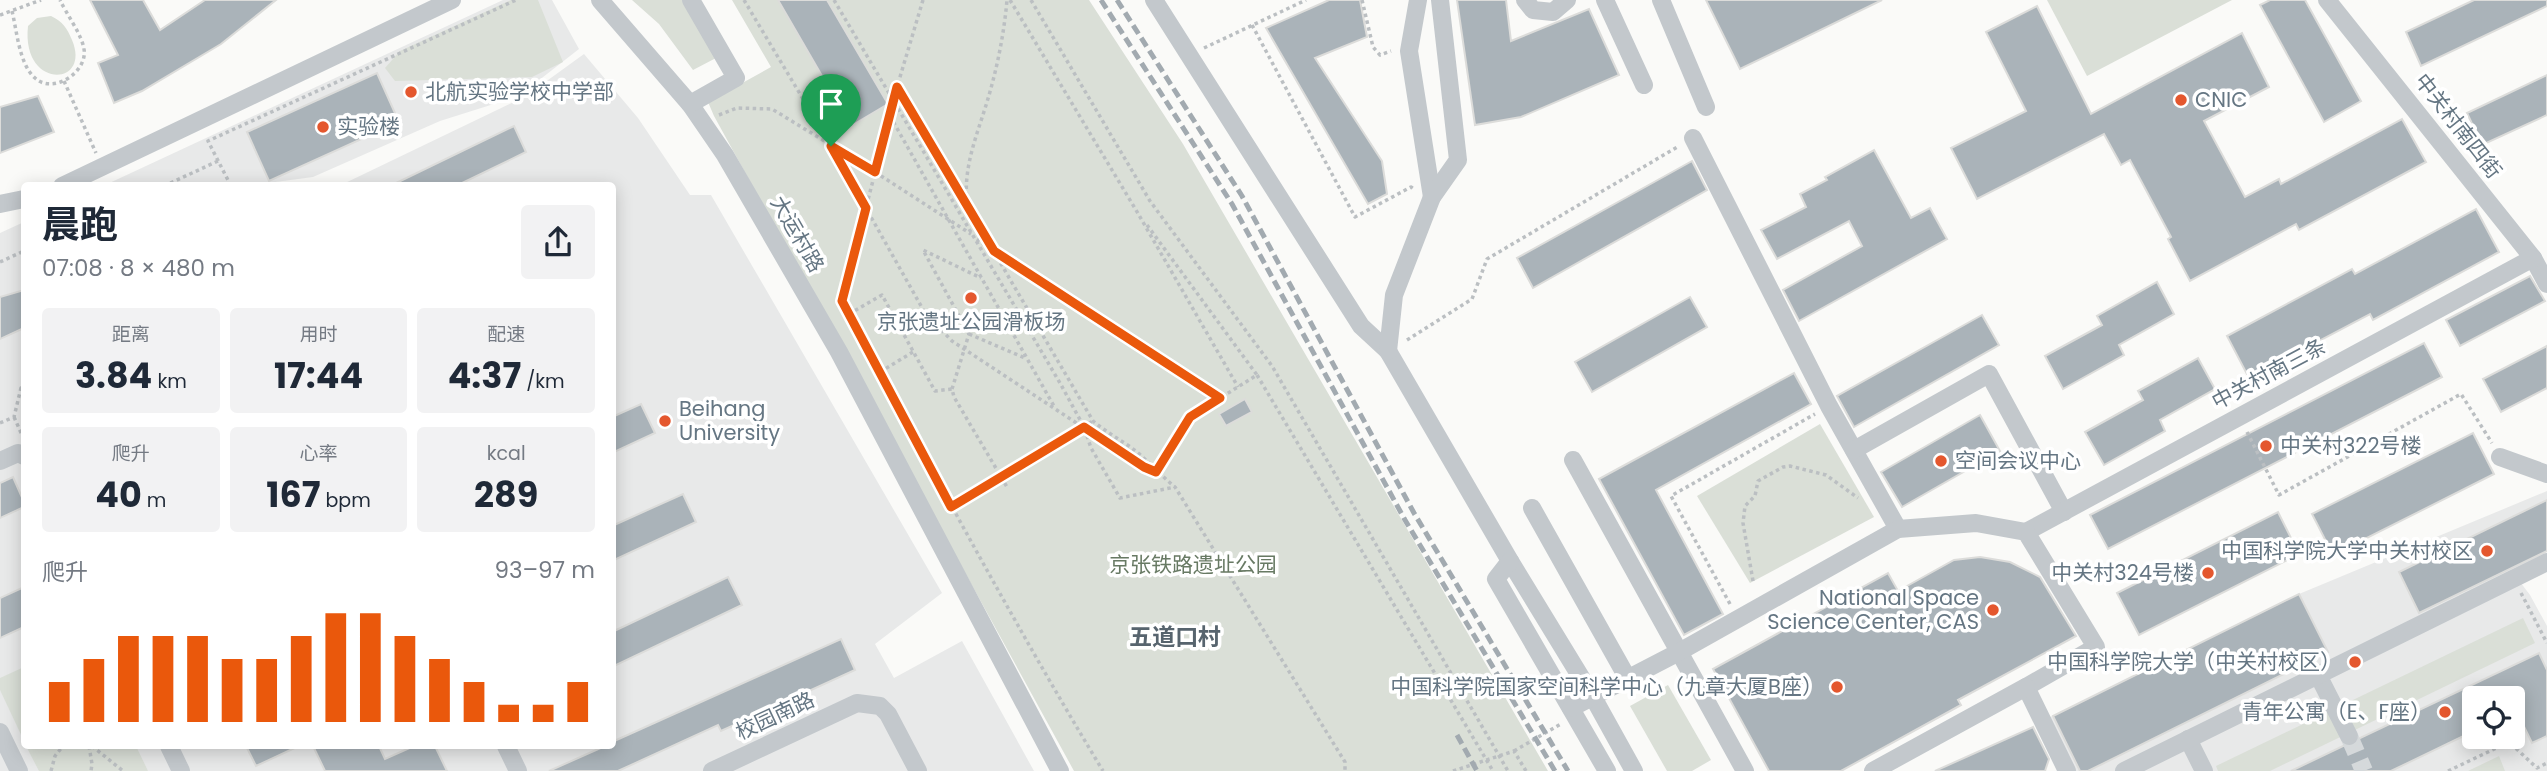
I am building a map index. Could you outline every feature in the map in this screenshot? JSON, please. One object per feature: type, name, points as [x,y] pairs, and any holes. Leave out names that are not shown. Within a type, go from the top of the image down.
[{"type":"street","points":[[70,182],[452,0]]},
{"type":"street","name":"大运村路","points":[[600,0],[704,120],[839,352],[1060,771]]},
{"type":"street","points":[[690,104],[736,78],[691,0]]},
{"type":"street","points":[[1154,0],[1361,326],[1388,351],[1593,697],[1633,771]]},
{"type":"street","points":[[1418,0],[1409,51],[1432,197]]},
{"type":"street","points":[[1388,351],[1394,295],[1432,197],[1458,160],[1440,0]]},
{"type":"street","points":[[1525,0],[1533,10],[1553,12],[1567,0]]},
{"type":"street","points":[[1605,0],[1644,85]]},
{"type":"street","points":[[1661,0],[1706,107]]},
{"type":"street","name":"中关村南四街","points":[[2327,0],[2533,258],[2547,284]]},
{"type":"street","points":[[1693,138],[1829,406],[1898,529]]},
{"type":"street","points":[[0,204],[21,200]]},
{"type":"street","name":"中关村南三条","points":[[2026,532],[2533,258]]},
{"type":"street","points":[[1854,450],[1989,374],[2064,512]]},
{"type":"street","points":[[0,461],[21,450]]},
{"type":"street","points":[[2500,457],[2547,474]]},
{"type":"street","points":[[1573,460],[1745,771]]},
{"type":"street","points":[[1532,508],[1628,678]]},
{"type":"street","points":[[1571,708],[1679,652],[1898,529],[1976,523],[2026,532],[2096,648],[1873,771]]},
{"type":"street","points":[[1510,561],[1496,579],[1607,771]]},
{"type":"street","points":[[2123,771],[2547,562]]},
{"type":"street","points":[[2318,675],[2349,736]]},
{"type":"street","points":[[2026,687],[2067,771]]},
{"type":"street","name":"校园南路","points":[[712,771],[857,703],[880,706],[888,714],[918,771]]},
{"type":"street","points":[[0,732],[19,771]]},
{"type":"street","points":[[2188,739],[2204,771]]},
{"type":"street","points":[[170,749],[181,771]]},
{"type":"street","points":[[507,749],[518,771]]},
{"type":"path","points":[[0,15],[41,0]]},
{"type":"path","points":[[12,11],[29,71],[36,80],[45,83],[64,81],[80,67],[84,59],[84,48],[60,0]]},
{"type":"path","points":[[228,182],[208,141],[516,0]]},
{"type":"path","points":[[744,0],[831,146],[925,313],[952,341],[1156,472]]},
{"type":"path","points":[[834,0],[1060,383],[1084,427],[1091,448],[1120,498],[1175,486]]},
{"type":"path","points":[[923,0],[893,101],[842,301],[1030,650],[1103,771]]},
{"type":"path","points":[[968,207],[965,185],[971,152],[998,59],[1008,0]]},
{"type":"path","points":[[1008,0],[1136,210],[1238,387]]},
{"type":"path","points":[[1031,0],[1150,201],[1272,366],[1508,771]]},
{"type":"path","points":[[1190,55],[1306,0]]},
{"type":"path","points":[[1362,0],[1373,47],[1380,55],[1397,48],[1409,51]]},
{"type":"path","points":[[1252,25],[1355,217],[1411,187],[1432,197]]},
{"type":"path","points":[[64,81],[102,166]]},
{"type":"path","points":[[897,87],[1093,421],[1108,434],[1131,447],[1156,472],[1175,486],[1338,750],[1345,762],[1345,771]]},
{"type":"path","points":[[704,120],[737,108],[772,109],[947,218],[1220,398]]},
{"type":"path","points":[[890,115],[1056,410]]},
{"type":"path","points":[[1388,351],[1472,299],[1488,259],[1693,138]]},
{"type":"path","points":[[173,182],[218,161]]},
{"type":"path","points":[[1136,210],[1257,375],[1493,771]]},
{"type":"path","points":[[981,278],[923,250],[970,334],[1027,359]]},
{"type":"path","points":[[0,262],[21,252]]},
{"type":"path","points":[[849,314],[882,295],[935,391],[952,389]]},
{"type":"path","points":[[970,334],[952,389],[954,397],[1007,487]]},
{"type":"path","points":[[880,372],[914,352]]},
{"type":"path","points":[[1156,472],[1190,417],[1257,375]]},
{"type":"path","points":[[21,388],[14,417],[21,446]]},
{"type":"path","points":[[2238,416],[2279,495],[2461,394],[2500,457]]},
{"type":"path","points":[[1739,619],[1671,496],[1829,406]]},
{"type":"path","points":[[0,422],[14,417]]},
{"type":"path","points":[[951,507],[1093,421]]},
{"type":"path","points":[[1753,581],[1743,523],[1745,506],[1755,496],[1758,481],[1790,466],[1826,475],[1862,502]]},
{"type":"path","points":[[2513,578],[2547,643]]},
{"type":"path","points":[[1453,771],[1514,751],[1561,723],[1568,735]]},
{"type":"path","points":[[2448,771],[2509,742],[2537,768],[2547,763]]},
{"type":"path","points":[[51,771],[55,756],[61,749]]},
{"type":"path","points":[[90,749],[91,771]]},
{"type":"path","points":[[94,749],[123,771]]},
{"type":"path","points":[[1514,751],[1526,771]]},
{"type":"shaded area","name":"北航实验学校中学部","points":[[503,0],[552,0],[579,49],[538,81],[497,103],[440,121],[313,177],[276,182],[112,182]]},
{"type":"shaded area","name":"Beihang University","points":[[584,54],[638,118],[690,195],[711,195],[942,593],[875,644],[894,678],[962,641],[1034,771],[0,771],[0,233],[21,223],[21,749],[616,749],[616,182],[347,182],[526,96]]},
{"type":"shaded area","name":"中国科学院大学（中关村校区）","points":[[2547,491],[2547,552],[2511,570],[2530,595],[2547,626],[2547,771],[2068,771],[2045,718],[2299,594]]},
{"type":"green space","points":[[511,0],[538,0],[563,62],[532,77],[395,81],[385,68],[400,51]]},
{"type":"green space","points":[[632,0],[682,0],[716,58],[693,70],[659,24]]},
{"type":"green space","name":"京张铁路遗址公园","points":[[732,0],[1089,0],[1183,144],[1548,771],[1074,771],[714,116],[708,102],[771,67]]},
{"type":"green space","points":[[2047,0],[2232,0],[2087,76]]},
{"type":"green space","points":[[51,16],[68,32],[76,56],[73,67],[65,73],[55,75],[44,71],[35,62],[29,47],[28,26],[37,18]]},
{"type":"green space","points":[[1820,424],[1874,517],[1750,583],[1697,496]]},
{"type":"green space","points":[[2523,618],[2535,643],[2270,771],[2218,771],[2216,766]]},
{"type":"green space","points":[[21,668],[21,735],[0,690],[0,678]]},
{"type":"green space","points":[[1668,685],[1711,760],[1692,771],[1667,771],[1630,706]]},
{"type":"green space","points":[[28,749],[137,749],[148,771],[39,771]]},
{"type":"green space","points":[[2499,756],[2505,771],[2468,771]]},
{"type":"building","points":[[90,0],[143,0],[160,30],[205,0],[276,0],[221,44],[142,91],[114,103],[98,63],[118,55]]},
{"type":"building","points":[[778,0],[827,0],[888,104],[851,126]]},
{"type":"building","points":[[1329,0],[1360,0],[1367,37],[1315,58],[1382,161],[1387,194],[1368,204],[1266,28]]},
{"type":"building","points":[[1457,0],[1506,0],[1511,41],[1589,9],[1619,75],[1521,117],[1475,125]]},
{"type":"building","points":[[1706,0],[1882,0],[1740,69]]},
{"type":"building","points":[[2270,0],[2305,0],[2361,101],[2324,122],[2260,5]]},
{"type":"building","points":[[2474,0],[2547,0],[2547,6],[2421,66],[2406,32]]},
{"type":"building","points":[[2037,6],[2091,114],[2242,33],[2269,87],[2204,121],[2245,197],[2279,179],[2281,184],[2402,119],[2426,162],[2299,230],[2296,224],[2190,281],[2168,239],[2171,237],[2130,160],[2121,165],[2104,134],[1977,199],[1951,148],[2026,111],[1986,32]]},
{"type":"building","name":"实验楼","points":[[377,73],[399,122],[269,181],[247,132]]},
{"type":"building","points":[[2547,75],[2547,115],[2482,145],[2467,113]]},
{"type":"building","points":[[38,96],[54,132],[0,153],[0,107]]},
{"type":"building","points":[[514,126],[526,152],[464,182],[398,182]]},
{"type":"building","points":[[1874,150],[1911,218],[1930,208],[1947,239],[1799,321],[1783,290],[1862,246],[1849,221],[1777,259],[1761,230],[1806,207],[1800,194]]},
{"type":"building","points":[[1692,161],[1707,190],[1533,288],[1517,258]]},
{"type":"building","points":[[2476,209],[2499,252],[2373,320],[2370,314],[2249,378],[2227,336],[2352,269],[2355,274]]},
{"type":"building","points":[[2530,276],[2545,301],[2460,346],[2446,320]]},
{"type":"building","points":[[2157,282],[2174,314],[2119,345],[2124,355],[2063,389],[2045,356],[2102,325],[2097,316]]},
{"type":"building","points":[[21,291],[21,329],[0,339],[0,297]]},
{"type":"building","points":[[1690,297],[1707,327],[1592,392],[1575,362]]},
{"type":"building","points":[[1982,315],[1999,345],[1854,427],[1837,396]]},
{"type":"building","name":"中关村322号楼","points":[[2424,343],[2442,377],[2108,549],[2090,515]]},
{"type":"building","points":[[2547,346],[2547,388],[2501,412],[2483,379]]},
{"type":"building","points":[[2198,358],[2215,389],[2160,420],[2165,431],[2104,465],[2085,432],[2143,400],[2138,391]]},
{"type":"building","points":[[1794,373],[1811,404],[1656,490],[1723,614],[1684,635],[1599,479]]},
{"type":"building","points":[[1245,399],[1252,412],[1226,426],[1219,414]]},
{"type":"building","points":[[641,404],[655,433],[616,451],[616,415]]},
{"type":"building","name":"空间会议中心","points":[[1980,415],[2000,451],[1902,507],[1881,472]]},
{"type":"building","points":[[2473,433],[2494,474],[2333,555],[2312,514]]},
{"type":"building","points":[[13,477],[21,495],[21,508],[0,518],[0,483]]},
{"type":"building","points":[[683,494],[696,522],[616,559],[616,524]]},
{"type":"building","points":[[2547,500],[2547,551],[2419,613],[2399,572]]},
{"type":"building","name":"中关村324号楼","points":[[2278,512],[2299,554],[2139,635],[2117,593]]},
{"type":"building","name":"中国科学院国家空间科学中心（九章大厦B座）","points":[[1980,557],[2010,562],[2040,577],[2076,636],[1958,700],[1961,705],[1841,771],[1769,771],[1713,669],[1888,573],[1898,591],[1954,560]]},
{"type":"building","points":[[728,577],[742,605],[616,665],[616,630]]},
{"type":"building","points":[[21,588],[21,628],[0,638],[0,598]]},
{"type":"building","points":[[2299,594],[2328,652],[2088,771],[2080,771],[2053,716]]},
{"type":"building","points":[[841,639],[855,670],[721,731],[718,725],[618,771],[549,771],[598,749],[616,749],[616,740]]},
{"type":"building","name":"青年公寓（E、F座）","points":[[2539,653],[2547,670],[2547,736],[2532,743],[2525,729],[2525,686],[2470,686]]},
{"type":"building","name":"青年公寓（E、F座）","points":[[2462,690],[2462,737],[2391,771],[2291,771],[2343,746],[2354,746],[2360,738]]},
{"type":"building","points":[[2033,727],[2049,759],[2045,771],[1935,771]]},
{"type":"building","points":[[248,749],[293,749],[256,766]]},
{"type":"building","points":[[314,749],[380,749],[385,759],[407,749],[436,749],[447,771],[325,771]]},
{"type":"tunnel","points":[[2349,736],[2364,771]]},
{"type":"railway","points":[[1101,0],[1232,204],[1405,520],[1555,771]]},
{"type":"railway","points":[[1117,0],[1242,196],[1414,513],[1568,771]]},
{"type":"railway","points":[[1457,735],[1477,771]]},
{"type":"place","name":"北航实验学校中学部","points":[[411,92]]},
{"type":"place","name":"CNIC","points":[[2181,100]]},
{"type":"place","name":"实验楼","points":[[323,127]]},
{"type":"place","name":"京张遗址公园滑板场","points":[[971,298]]},
{"type":"place","name":"Beihang University","points":[[665,421]]},
{"type":"place","name":"中关村322号楼","points":[[2266,446]]},
{"type":"place","name":"空间会议中心","points":[[1941,461]]},
{"type":"place","name":"中国科学院大学中关村校区","points":[[2487,551]]},
{"type":"place","name":"中关村324号楼","points":[[2208,573]]},
{"type":"place","name":"National Space Science Center, CAS","points":[[1993,610]]},
{"type":"place","name":"中国科学院大学（中关村校区）","points":[[2355,662]]},
{"type":"place","name":"中国科学院国家空间科学中心（九章大厦B座）","points":[[1837,687]]},
{"type":"place","name":"青年公寓（E、F座）","points":[[2445,712]]},
{"type":"district","name":"五道口村","points":[[1175,637]]},
{"type":"route","points":[[897,87],[994,251],[1220,398],[1190,417],[1156,472],[1144,467],[1084,427],[951,507],[842,301],[866,208],[831,146],[875,172],[897,87]]}]
